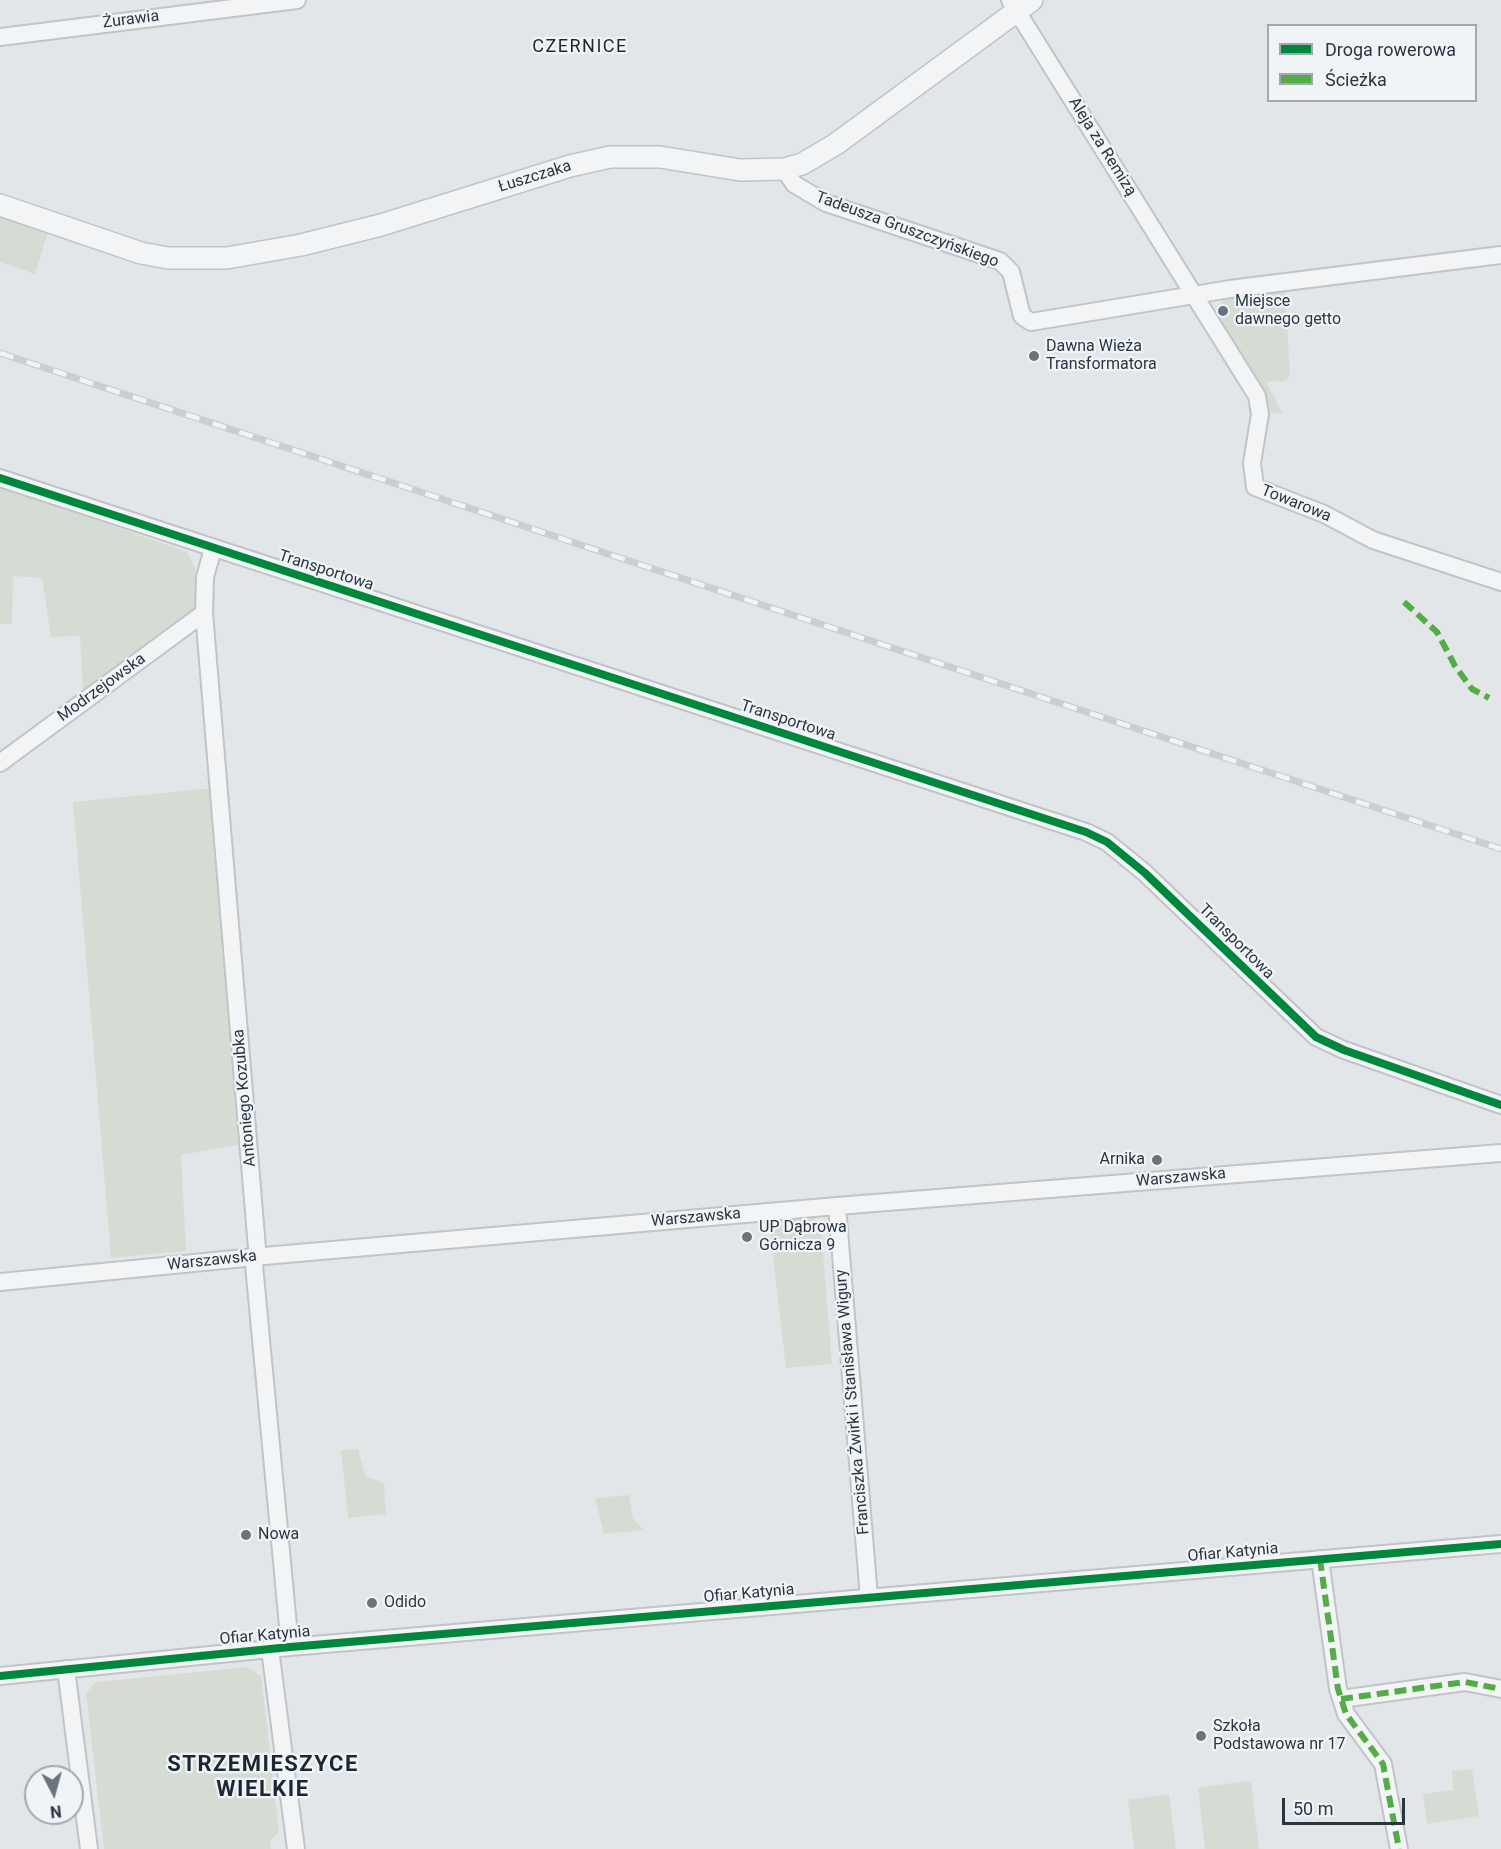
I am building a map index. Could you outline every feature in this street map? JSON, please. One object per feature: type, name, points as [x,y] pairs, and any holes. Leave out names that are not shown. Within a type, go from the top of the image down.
[{"type":"street","name":"Żurawia","points":[[0,37],[297,0]]},
{"type":"street","name":"Łuszczaka","points":[[0,205],[141,253],[168,258],[227,258],[301,245],[370,228],[570,166],[610,157],[660,158],[740,170],[784,170],[802,164],[836,144],[1020,4]]},
{"type":"street","name":"Aleja za Remizą","points":[[1020,4],[1194,295]]},
{"type":"street","name":"Tadeusza Gruszczyńskiego","points":[[784,170],[794,184],[826,202],[1000,261],[1011,272],[1022,316],[1031,322],[1194,295],[1501,255]]},
{"type":"street","name":"Towarowa","points":[[1194,295],[1258,402],[1260,425],[1252,469],[1255,487],[1324,514],[1382,543],[1501,582]]},
{"type":"street","name":"Transportowa","points":[[0,478],[1086,832],[1107,842],[1144,873],[1316,1037],[1344,1050],[1501,1105]]},
{"type":"street","name":"Antoniego Kozubka","points":[[213,549],[205,577],[204,613],[290,1647]]},
{"type":"street","name":"Modrzejowska","points":[[0,764],[204,613]]},
{"type":"street","name":"Warszawska","points":[[0,1282],[837,1206],[1501,1153]]},
{"type":"street","name":"Franciszka Żwirki i Stanisława Wigury","points":[[837,1206],[869,1598]]},
{"type":"street","name":"Ofiar Katynia","points":[[0,1676],[290,1647],[1501,1544]]},
{"type":"street","points":[[1320,1559],[1341,1699],[1346,1714],[1383,1764],[1399,1849]]},
{"type":"street","points":[[270,1649],[296,1849]]},
{"type":"street","points":[[66,1669],[89,1849]]},
{"type":"street","points":[[1341,1699],[1469,1682],[1501,1689]]},
{"type":"shaded area","points":[[0,213],[48,232],[35,274],[0,262]]},
{"type":"shaded area","points":[[1285,289],[1290,375],[1286,381],[1266,382],[1283,414],[1267,412],[1220,324],[1216,312],[1223,300],[1231,297]]},
{"type":"shaded area","points":[[0,486],[187,552],[195,568],[195,608],[83,691],[80,636],[51,637],[42,578],[13,576],[12,624],[0,624]]},
{"type":"shaded area","points":[[213,788],[238,1145],[181,1155],[186,1251],[111,1258],[73,802]]},
{"type":"shaded area","points":[[814,1218],[821,1228],[832,1364],[786,1368],[769,1222]]},
{"type":"shaded area","points":[[358,1449],[365,1476],[384,1483],[386,1514],[348,1518],[341,1450]]},
{"type":"shaded area","points":[[629,1495],[633,1519],[644,1530],[604,1534],[595,1498]]},
{"type":"shaded area","points":[[247,1667],[261,1676],[279,1831],[270,1842],[271,1849],[104,1849],[86,1693],[96,1682]]},
{"type":"shaded area","points":[[1472,1769],[1479,1816],[1427,1824],[1423,1794],[1453,1790],[1452,1771]]},
{"type":"shaded area","points":[[1251,1781],[1259,1849],[1205,1849],[1198,1787]]},
{"type":"shaded area","points":[[1169,1794],[1176,1849],[1134,1849],[1128,1800]]},
{"type":"railway","points":[[0,353],[1501,849]]},
{"type":"marked path","points":[[1404,602],[1437,632],[1455,666],[1472,689],[1489,698]]},
{"type":"marked path","points":[[1320,1559],[1338,1689],[1346,1714],[1383,1764],[1399,1849]]},
{"type":"marked path","points":[[1341,1699],[1465,1682],[1501,1689]]},
{"type":"cycle path","points":[[0,478],[1086,832],[1107,842],[1145,873],[1316,1037],[1344,1050],[1501,1105]]},
{"type":"cycle path","points":[[0,1676],[290,1647],[1501,1544]]},
{"type":"place","name":"Miejsce dawnego getto","points":[[1223,311]]},
{"type":"place","name":"Dawna Wieża Transformatora","points":[[1034,356]]},
{"type":"place","name":"Arnika","points":[[1157,1160]]},
{"type":"place","name":"UP Dąbrowa Górnicza 9","points":[[747,1237]]},
{"type":"place","name":"Nowa","points":[[246,1535]]},
{"type":"place","name":"Odido","points":[[372,1603]]},
{"type":"place","name":"Szkoła Podstawowa nr 17","points":[[1201,1736]]},
{"type":"district","name":"CZERNICE","points":[[580,47]]},
{"type":"district","name":"STRZEMIESZYCE WIELKIE","points":[[263,1778]]}]
